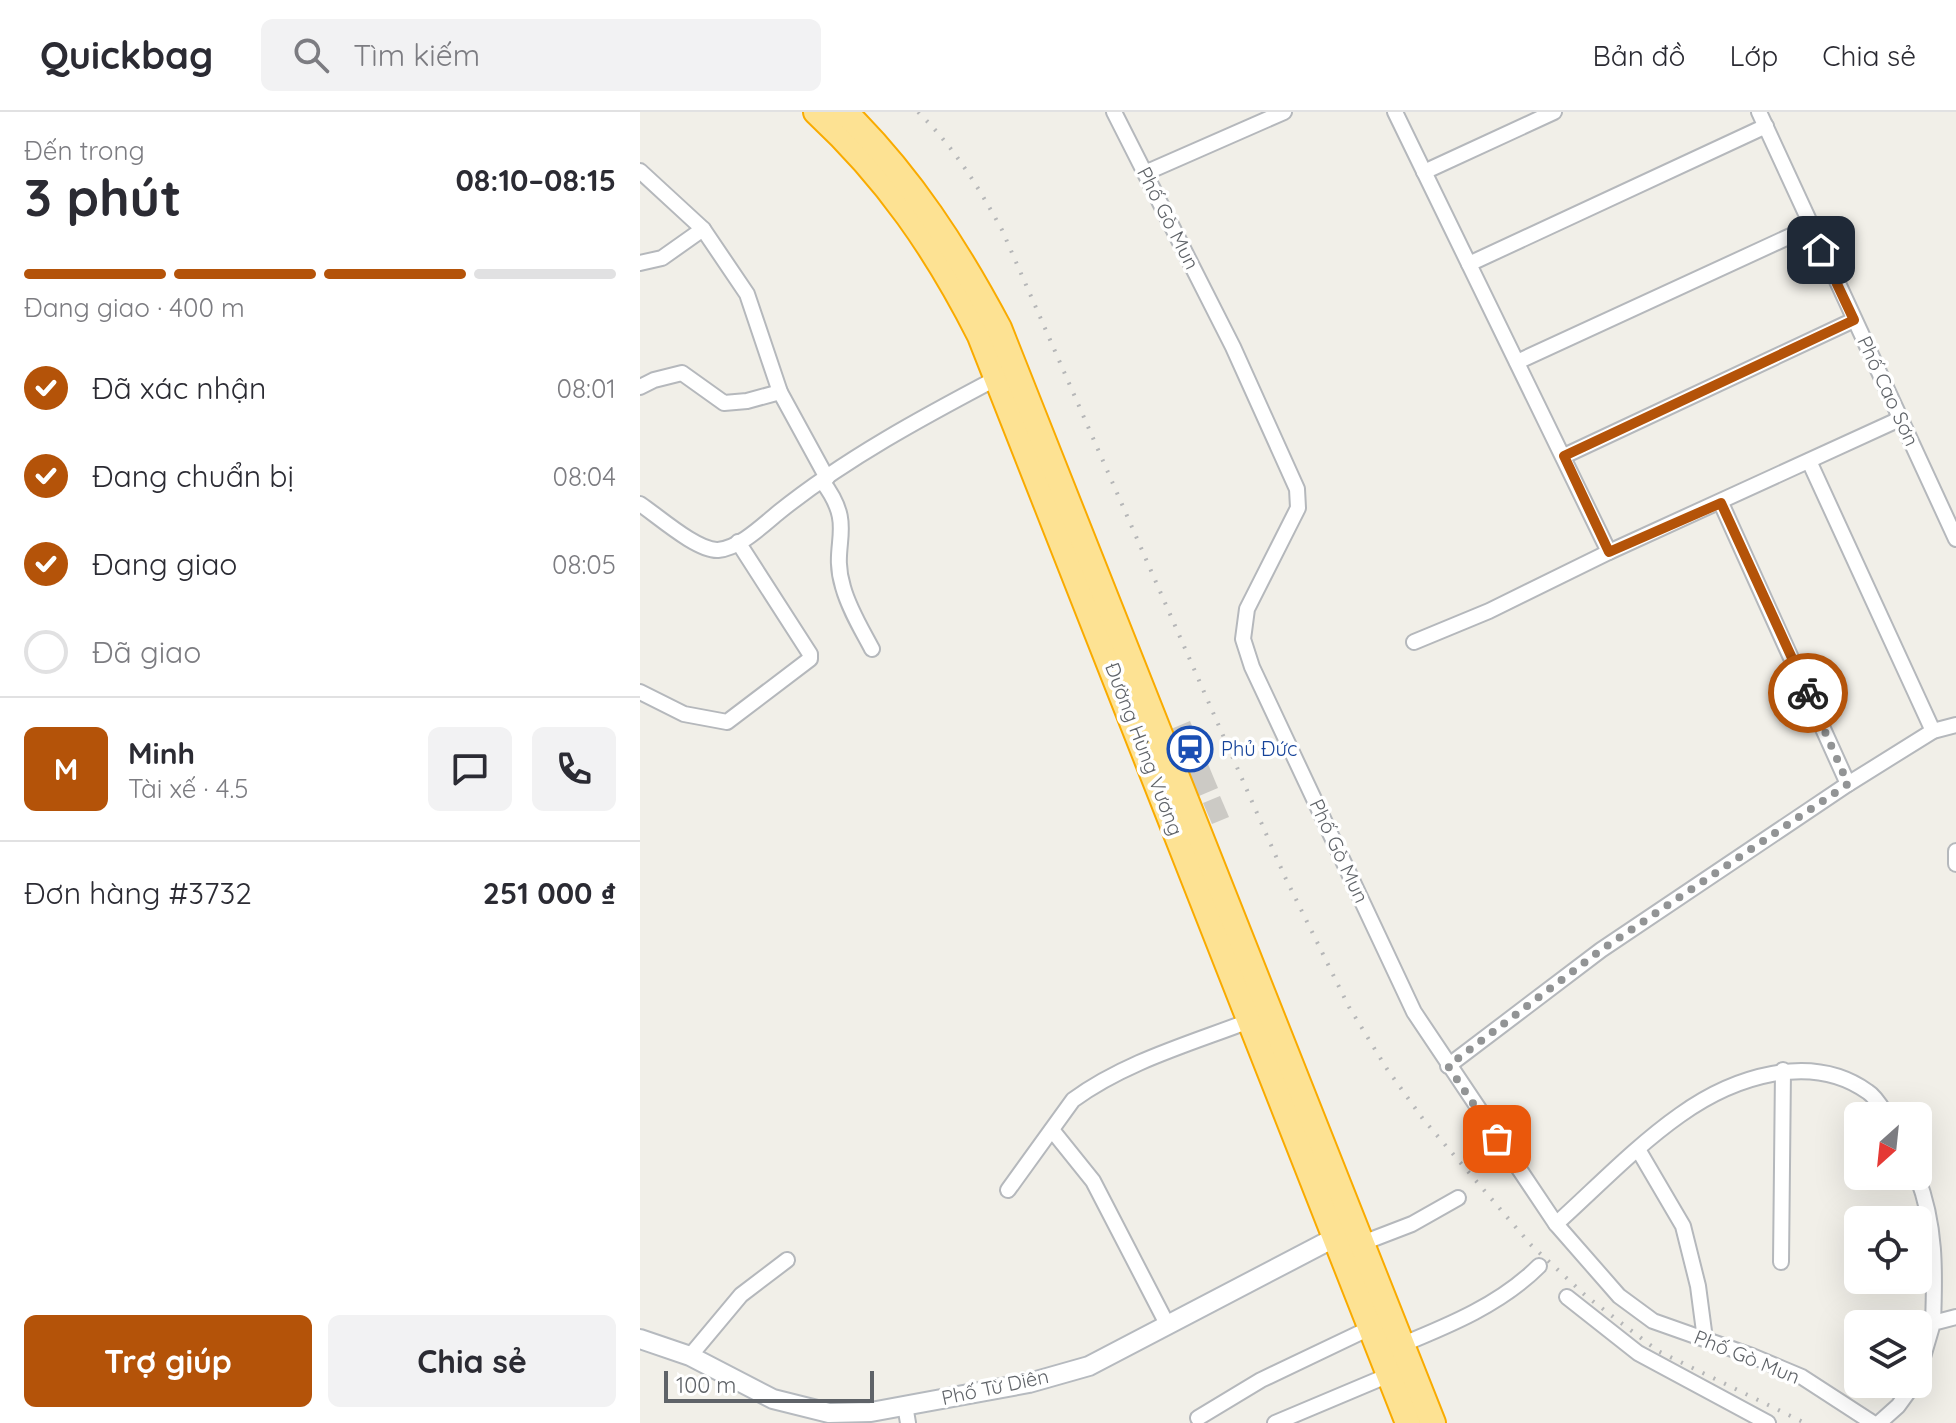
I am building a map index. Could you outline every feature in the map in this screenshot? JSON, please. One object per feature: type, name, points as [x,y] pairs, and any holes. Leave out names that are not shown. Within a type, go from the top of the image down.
[{"type":"highway","name":"Đường Hùng Vương","points":[[816,112],[886,184],[947,271],[997,378],[1408,1423]]},
{"type":"highway","name":"Đường Hùng Vương","points":[[845,112],[892,161],[917,193],[963,259],[999,328],[1433,1423]]},
{"type":"street","name":"Phố Gò Mun","points":[[1114,112],[1233,347],[1297,489],[1298,508],[1247,609],[1243,639],[1252,667],[1414,1012],[1556,1224],[1619,1296],[1653,1321],[1802,1377],[1876,1423]]},
{"type":"street","points":[[1145,173],[1284,112]]},
{"type":"street","points":[[1395,112],[1609,552]]},
{"type":"street","points":[[1424,172],[1554,112]]},
{"type":"street","points":[[1469,264],[1763,119]]},
{"type":"street","name":"Phố Cao Sơn","points":[[1763,119],[1956,539]]},
{"type":"street","points":[[640,171],[703,229],[747,294],[780,392],[842,516],[839,564],[843,587],[872,649]]},
{"type":"street","points":[[1517,362],[1810,227]]},
{"type":"street","points":[[640,263],[662,258],[703,229]]},
{"type":"street","points":[[1564,456],[1854,320]]},
{"type":"street","points":[[640,387],[682,373],[724,403],[747,401],[780,392]]},
{"type":"street","points":[[640,504],[703,547],[719,550],[738,542],[825,480],[937,409],[997,378]]},
{"type":"street","points":[[1414,642],[1489,611],[1609,552],[1902,418]]},
{"type":"street","points":[[1809,461],[1933,731]]},
{"type":"street","points":[[1721,503],[1848,784]]},
{"type":"street","points":[[640,692],[684,714],[727,722],[810,659],[810,654],[738,542]]},
{"type":"street","points":[[1448,1066],[1601,950],[1848,784],[1933,731],[1956,725]]},
{"type":"street","points":[[1956,851],[1956,864]]},
{"type":"street","points":[[1008,1190],[1073,1100],[1128,1068],[1249,1021]]},
{"type":"street","points":[[1556,1224],[1680,1114],[1714,1095],[1783,1070],[1831,1073],[1871,1093],[1877,1102]]},
{"type":"street","points":[[1781,1262],[1783,1070]]},
{"type":"street","points":[[1052,1130],[1093,1181],[1167,1324]]},
{"type":"street","points":[[1639,1151],[1683,1226],[1698,1286],[1705,1339]]},
{"type":"street","points":[[1923,1190],[1930,1209],[1934,1246],[1932,1326]]},
{"type":"street","points":[[1360,1244],[1412,1224],[1458,1198]]},
{"type":"street","name":"Phố Từ Diên","points":[[640,1339],[690,1356],[773,1399],[799,1408],[829,1413],[906,1414],[1089,1366],[1334,1238]]},
{"type":"street","points":[[690,1356],[741,1295],[787,1260]]},
{"type":"street","points":[[1401,1345],[1485,1306],[1539,1266]]},
{"type":"street","points":[[1567,1297],[1638,1353],[1768,1423]]},
{"type":"street","points":[[1933,1323],[1956,1317]]},
{"type":"street","points":[[1198,1418],[1261,1380],[1370,1328]]},
{"type":"street","points":[[1275,1423],[1389,1375]]},
{"type":"street","points":[[1876,1423],[1904,1398]]},
{"type":"building","points":[[1190,721],[1218,788],[1199,796],[1171,729]]},
{"type":"building","points":[[1220,796],[1229,817],[1212,824],[1203,803]]},
{"type":"railway","points":[[918,112],[964,168],[1002,230],[1285,877],[1349,1007],[1387,1069],[1423,1119],[1531,1245],[1586,1296],[1658,1351],[1805,1423]]},
{"type":"way so far","points":[[1497,1139],[1448,1066],[1601,950],[1848,784],[1808,693]]},
{"type":"place","name":"Phủ Đức","points":[[1190,749]]},
{"type":"route","points":[[1808,693],[1721,503],[1609,552],[1564,456],[1854,320],[1821,250]]}]
